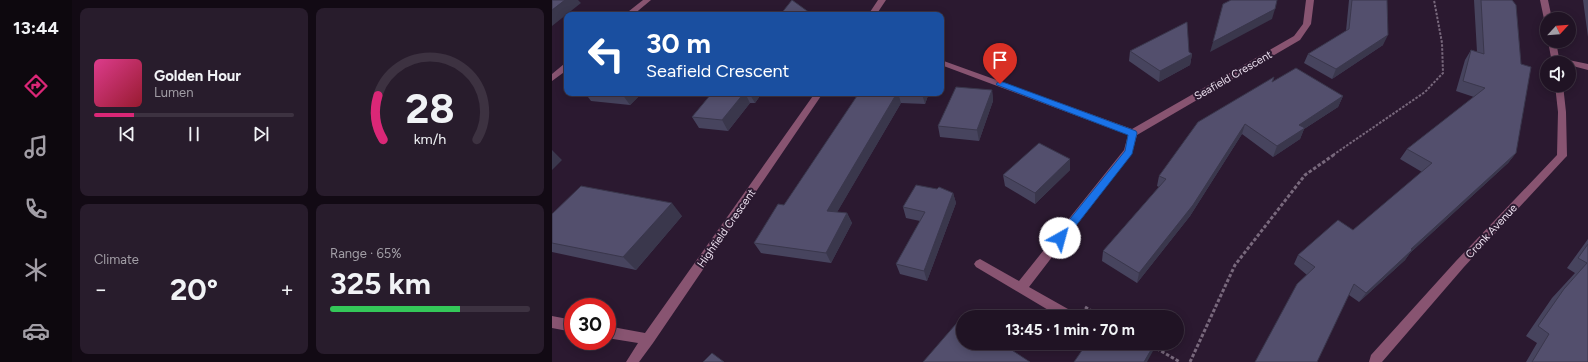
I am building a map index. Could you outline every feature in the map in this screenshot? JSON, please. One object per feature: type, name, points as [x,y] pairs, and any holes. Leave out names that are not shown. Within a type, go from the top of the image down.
[{"type":"street","points":[[632,12],[646,0]]},
{"type":"street","points":[[874,12],[882,0]]},
{"type":"street","name":"Seafield Crescent","points":[[1133,133],[1297,38],[1307,24],[1310,0]]},
{"type":"street","points":[[1544,0],[1547,12]]},
{"type":"street","points":[[944,63],[1133,133],[1129,151],[1021,288]]},
{"type":"street","points":[[1576,65],[1588,67]]},
{"type":"street","points":[[552,78],[564,68]]},
{"type":"street","name":"Cronk Avenue","points":[[1375,362],[1376,359],[1460,264],[1562,156],[1562,112],[1560,92]]},
{"type":"street","name":"Highfield Crescent","points":[[632,362],[817,96]]},
{"type":"street","points":[[980,264],[1059,310]]},
{"type":"street","points":[[552,322],[564,324]]},
{"type":"street","points":[[616,333],[649,338]]},
{"type":"path","points":[[1190,362],[1234,265],[1305,175],[1425,92],[1443,73],[1442,43],[1434,0]]},
{"type":"path","points":[[1159,350],[1180,362]]},
{"type":"building","points":[[552,0],[565,0],[552,10]]},
{"type":"building","points":[[792,0],[809,12],[782,12]]},
{"type":"building","points":[[1231,0],[1277,0],[1275,9],[1213,42],[1223,4]]},
{"type":"building","points":[[1352,0],[1387,0],[1388,35],[1336,69],[1308,54],[1349,29]]},
{"type":"building","points":[[1481,0],[1512,0],[1516,5],[1521,64],[1531,67],[1516,153],[1411,249],[1412,250],[1366,293],[1354,284],[1317,362],[1255,362],[1297,284],[1315,267],[1298,255],[1338,220],[1353,230],[1432,163],[1407,149],[1485,88],[1463,81],[1471,50],[1484,54]]},
{"type":"building","points":[[1187,22],[1189,52],[1192,54],[1160,71],[1130,51]]},
{"type":"building","points":[[1296,68],[1343,96],[1299,125],[1305,128],[1277,146],[1245,124],[1193,205],[1139,273],[1103,251],[1166,179],[1159,176],[1198,122],[1274,77],[1272,82]]},
{"type":"building","points":[[956,87],[992,90],[977,130],[938,126]]},
{"type":"building","points":[[710,96],[742,96],[722,120],[692,117]]},
{"type":"building","points":[[857,96],[895,96],[827,211],[847,213],[826,253],[754,243],[778,204],[784,205]]},
{"type":"building","points":[[1039,143],[1070,159],[1035,193],[1003,175]]},
{"type":"building","points":[[916,185],[937,189],[939,187],[953,193],[924,271],[896,264],[925,212],[903,207]]},
{"type":"building","points":[[581,186],[672,203],[623,257],[552,243],[552,214]]},
{"type":"building","points":[[1588,244],[1588,362],[1532,362],[1549,334],[1538,326],[1564,289],[1587,263],[1578,258]]},
{"type":"building","points":[[956,324],[956,350],[1012,350],[1030,362],[923,362]]},
{"type":"building","points":[[1082,350],[1151,350],[1144,362],[1074,362]]},
{"type":"building","points":[[712,353],[724,362],[703,362]]},
{"type":"route","points":[[1000,84],[1133,133],[1129,151],[1060,238]]}]
